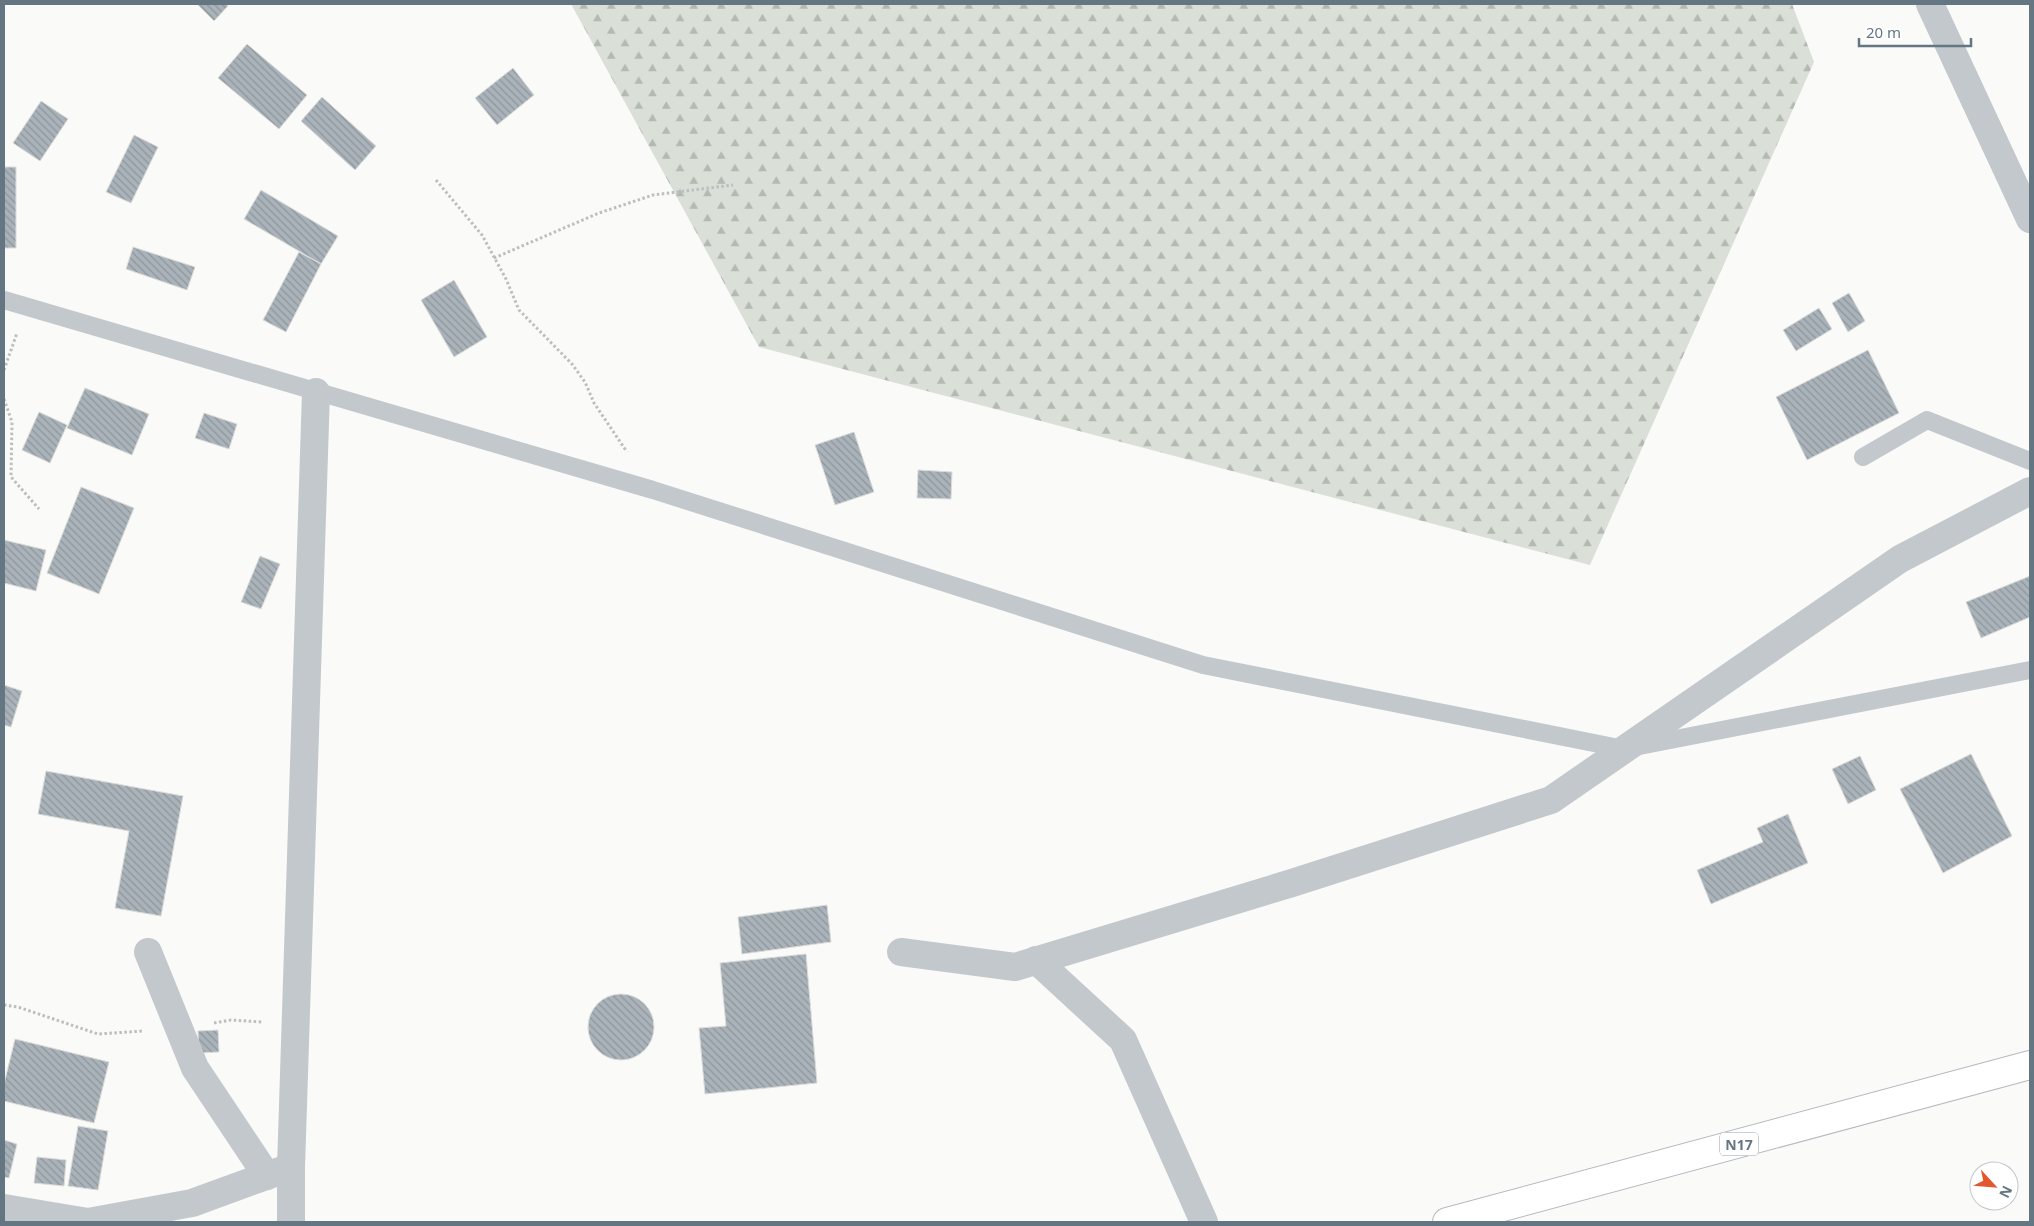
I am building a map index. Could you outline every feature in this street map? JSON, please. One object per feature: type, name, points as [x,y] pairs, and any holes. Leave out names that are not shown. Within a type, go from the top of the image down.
[{"type":"main road","name":"N17","points":[[1447,1222],[2030,1065]]},
{"type":"street","points":[[1930,4],[2030,219]]},
{"type":"street","points":[[291,1222],[279,1171],[316,392]]},
{"type":"street","points":[[901,952],[1016,967],[1292,883],[1551,800],[1900,559],[2030,491]]},
{"type":"street","points":[[148,952],[195,1068],[279,1171]]},
{"type":"street","points":[[1036,960],[1123,1040],[1204,1222]]},
{"type":"street","points":[[4,1208],[88,1222],[192,1203],[279,1171]]},
{"type":"lane","points":[[4,300],[653,490],[1203,665],[1624,749],[2030,670]]},
{"type":"lane","points":[[1863,457],[1927,420],[2030,461]]},
{"type":"path","points":[[436,180],[482,235],[506,279],[519,310],[572,364],[585,382],[594,403],[653,490]]},
{"type":"path","points":[[494,258],[599,213],[653,195],[733,184]]},
{"type":"path","points":[[4,370],[27,306]]},
{"type":"path","points":[[4,399],[12,422],[11,477],[39,509]]},
{"type":"green space","points":[[571,4],[1792,4],[1814,62],[1590,565],[759,347]]},
{"type":"building","points":[[197,4],[226,4],[228,6],[214,21]]},
{"type":"building","points":[[247,44],[307,95],[279,129],[218,78]]},
{"type":"building","points":[[513,68],[534,95],[497,125],[475,98]]},
{"type":"building","points":[[322,97],[376,146],[355,170],[301,121]]},
{"type":"building","points":[[41,101],[68,119],[40,161],[13,143]]},
{"type":"building","points":[[134,135],[158,147],[131,203],[106,192]]},
{"type":"building","points":[[4,167],[16,167],[16,248],[4,248]]},
{"type":"building","points":[[261,190],[338,236],[321,264],[244,219]]},
{"type":"building","points":[[133,247],[195,267],[187,290],[126,269]]},
{"type":"building","points":[[299,252],[321,264],[286,332],[263,320]]},
{"type":"building","points":[[454,280],[487,337],[454,357],[421,300]]},
{"type":"building","points":[[1849,293],[1865,321],[1848,332],[1832,303]]},
{"type":"building","points":[[1819,308],[1832,329],[1796,351],[1783,330]]},
{"type":"building","points":[[1868,350],[1899,413],[1807,460],[1776,397]]},
{"type":"building","points":[[85,388],[149,414],[132,455],[67,428]]},
{"type":"building","points":[[39,412],[67,425],[50,463],[22,450]]},
{"type":"building","points":[[204,413],[237,424],[229,449],[195,438]]},
{"type":"building","points":[[854,432],[874,492],[835,505],[815,445]]},
{"type":"building","points":[[918,470],[952,472],[951,499],[917,498]]},
{"type":"building","points":[[81,487],[134,508],[99,594],[47,573]]},
{"type":"building","points":[[4,540],[46,550],[36,591],[4,583]]},
{"type":"building","points":[[260,556],[280,564],[261,609],[241,602]]},
{"type":"building","points":[[2030,576],[2030,617],[1981,638],[1966,602]]},
{"type":"building","points":[[4,685],[22,691],[11,727],[4,725]]},
{"type":"building","points":[[1971,754],[2012,836],[1943,873],[1900,789]]},
{"type":"building","points":[[1860,756],[1876,790],[1848,804],[1832,769]]},
{"type":"building","points":[[46,771],[183,796],[161,916],[115,908],[129,831],[38,814]]},
{"type":"building","points":[[1788,814],[1808,863],[1711,904],[1697,870],[1763,842],[1757,828]]},
{"type":"building","points":[[827,905],[831,942],[742,954],[738,917]]},
{"type":"building","points":[[806,954],[817,1083],[705,1094],[699,1028],[726,1026],[720,963]]},
{"type":"building","points":[[621,994],[634,997],[644,1004],[651,1014],[654,1027],[651,1040],[644,1050],[634,1057],[621,1060],[608,1057],[598,1050],[591,1040],[588,1027],[591,1014],[598,1004],[608,997]]},
{"type":"building","points":[[218,1030],[219,1052],[199,1053],[198,1031]]},
{"type":"building","points":[[15,1039],[109,1062],[94,1123],[4,1101],[4,1084]]},
{"type":"building","points":[[78,1126],[108,1131],[98,1190],[68,1186]]},
{"type":"building","points":[[4,1140],[17,1144],[9,1178],[4,1177]]},
{"type":"building","points":[[37,1157],[66,1160],[64,1186],[34,1183]]}]
